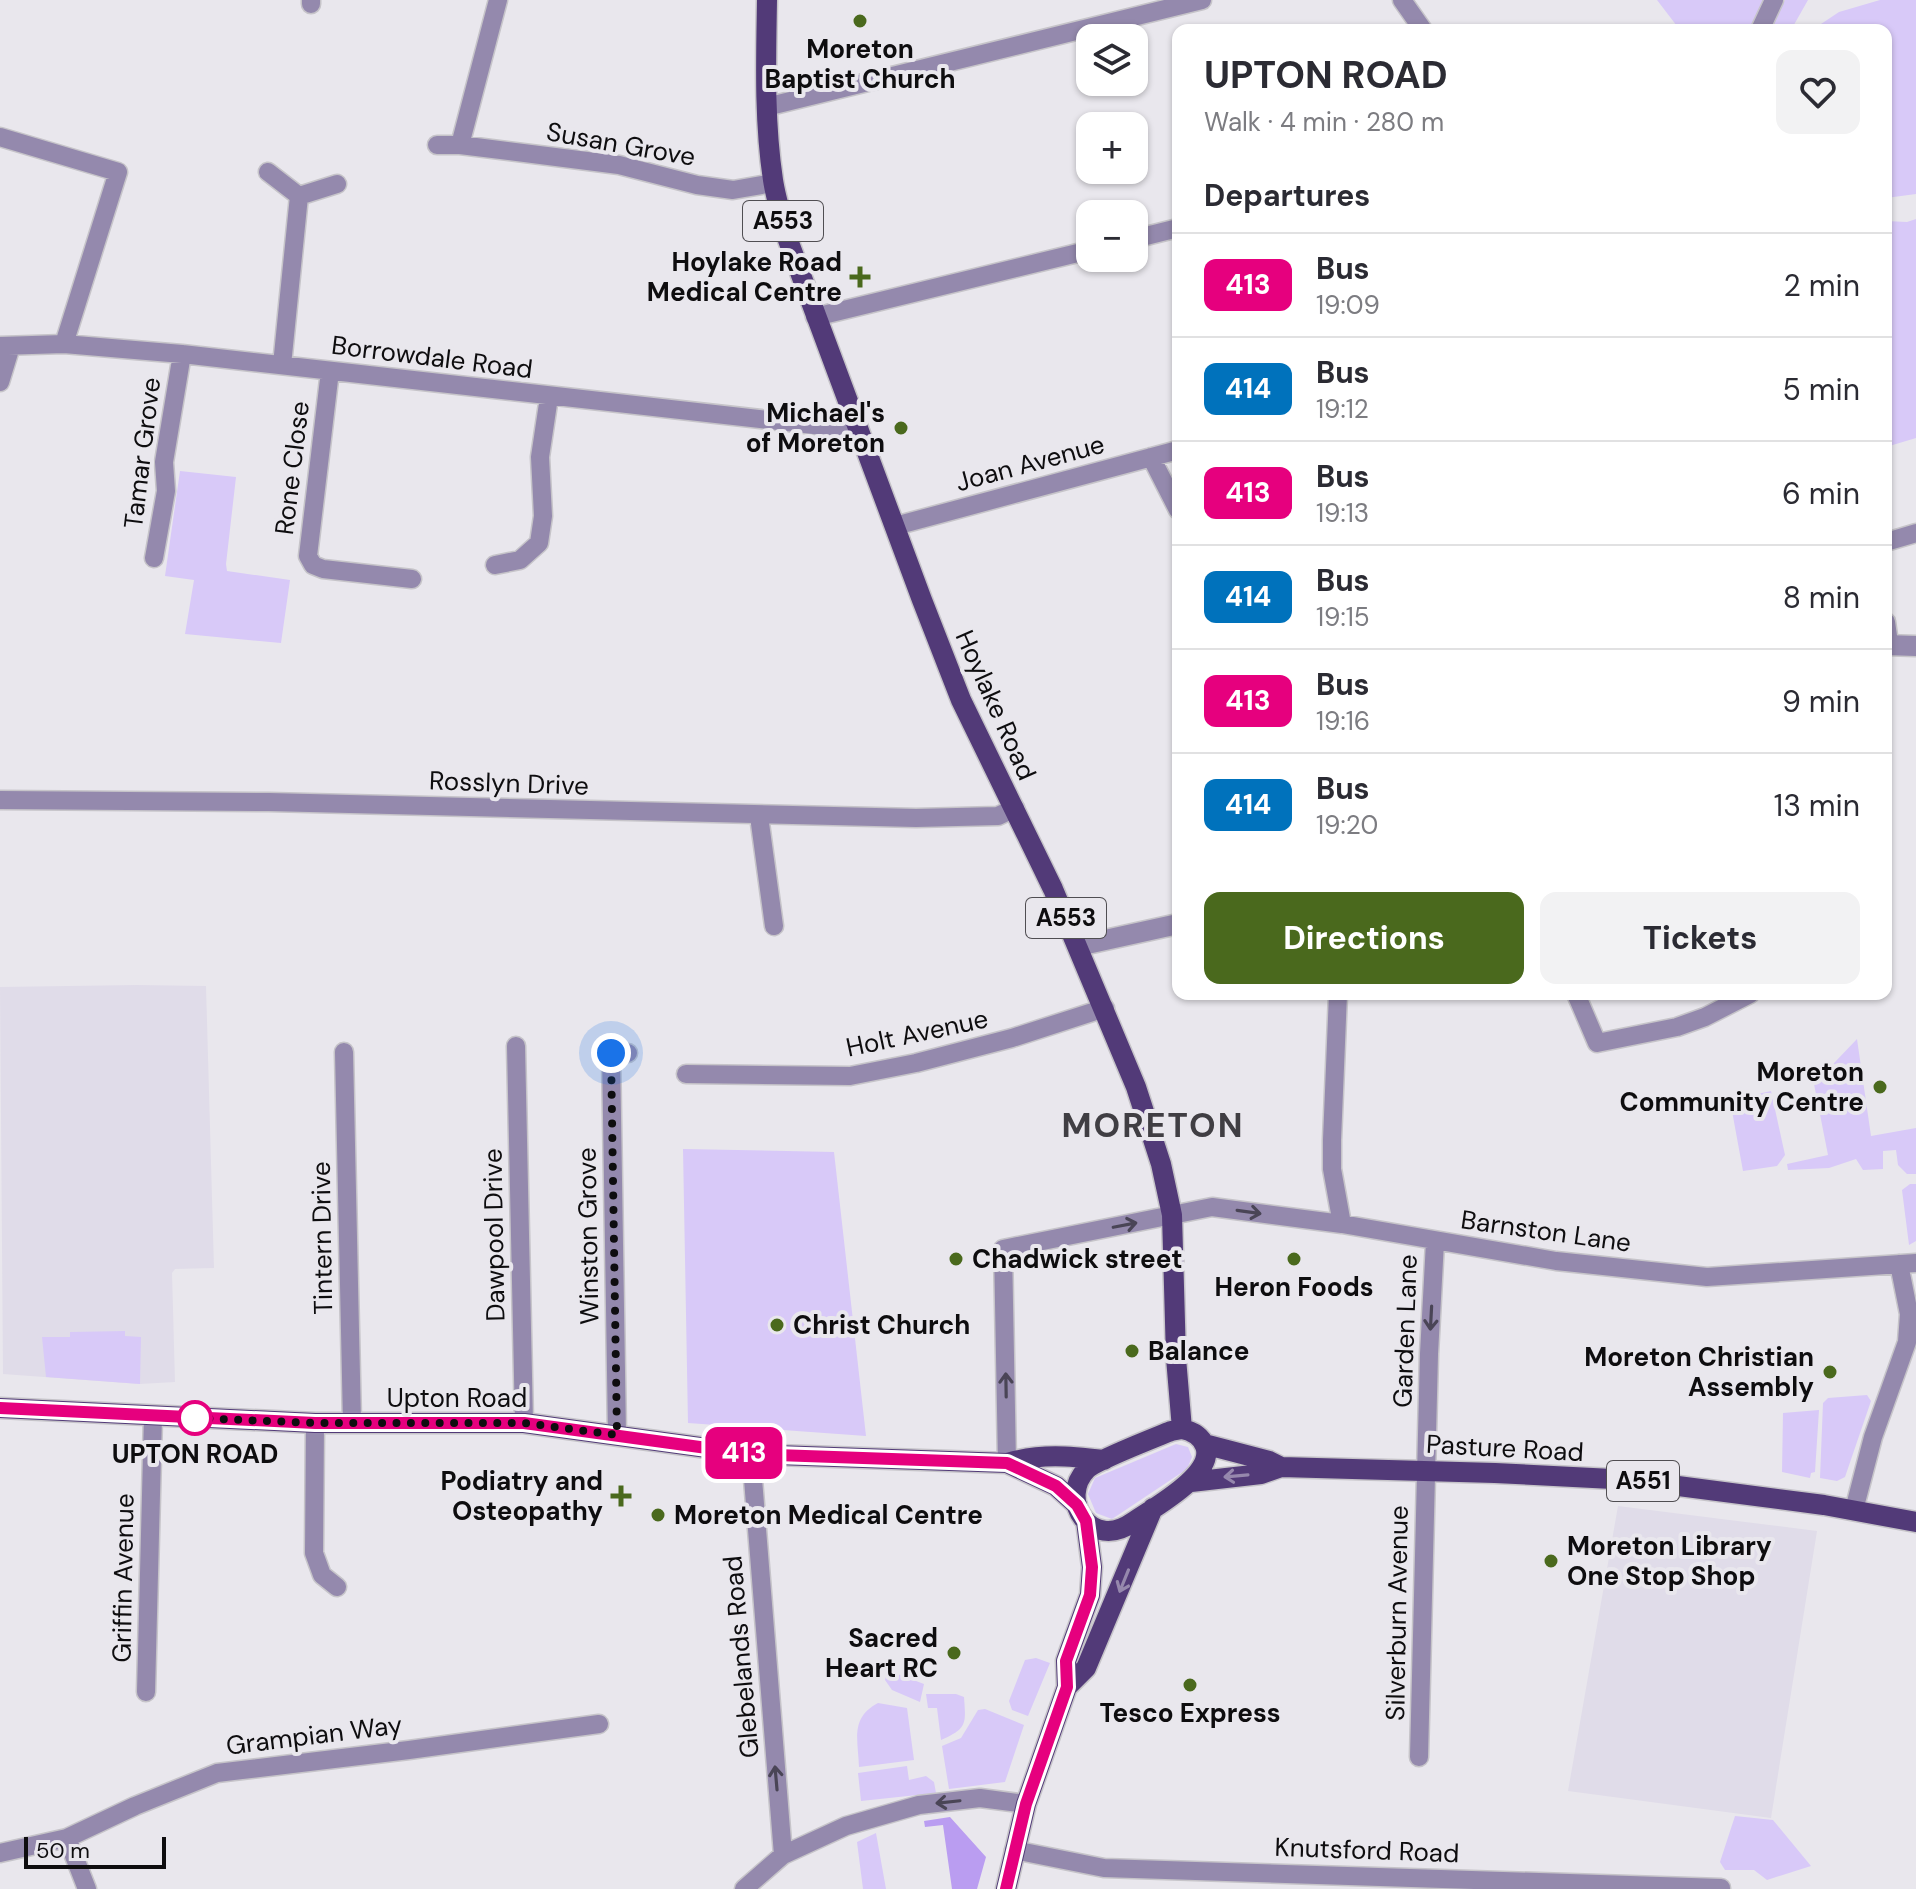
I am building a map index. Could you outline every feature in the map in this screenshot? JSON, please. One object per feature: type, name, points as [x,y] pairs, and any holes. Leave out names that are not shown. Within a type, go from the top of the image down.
[{"type":"main road","name":"Hoylake Road","points":[[767,0],[766,107],[773,183],[788,240],[961,700],[1015,808],[1105,1008],[1136,1087],[1161,1164],[1172,1215],[1176,1358],[1182,1429]]},
{"type":"main road","name":"Upton Road","points":[[0,1408],[315,1423],[524,1423],[751,1454],[1007,1463],[1052,1454],[1104,1460]]},
{"type":"main road","name":"Pasture Road","points":[[1182,1429],[1198,1435],[1204,1444],[1281,1467]]},
{"type":"main road","points":[[1006,1889],[1026,1804],[1067,1687],[1066,1661],[1090,1595],[1092,1567],[1077,1485],[1090,1466],[1182,1429]]},
{"type":"main road","points":[[1082,1513],[1095,1529],[1115,1532],[1191,1482],[1206,1461],[1204,1444]]},
{"type":"main road","name":"Upton Road","points":[[1007,1463],[1056,1486],[1082,1513]]},
{"type":"main road","name":"Pasture Road","points":[[1191,1482],[1261,1474],[1281,1467],[1657,1482],[1916,1522]]},
{"type":"main road","points":[[1067,1687],[1086,1668],[1153,1508]]},
{"type":"street","points":[[460,145],[498,0]]},
{"type":"street","points":[[766,107],[1202,0]]},
{"type":"street","points":[[1402,0],[1419,24]]},
{"type":"street","points":[[1763,24],[1774,0]]},
{"type":"street","points":[[0,137],[118,172],[64,344]]},
{"type":"street","name":"Susan Grove","points":[[437,145],[460,145],[619,165],[697,185],[733,190],[773,183]]},
{"type":"street","points":[[268,172],[299,196]]},
{"type":"street","points":[[299,196],[337,184]]},
{"type":"street","points":[[282,365],[299,196]]},
{"type":"street","points":[[1148,236],[1172,230]]},
{"type":"street","points":[[815,317],[1076,253]]},
{"type":"street","name":"Borrowdale Road","points":[[5,346],[64,344],[182,354],[858,430]]},
{"type":"street","points":[[0,382],[5,346]]},
{"type":"street","name":"Tamar Grove","points":[[154,558],[166,491],[164,462],[182,354]]},
{"type":"street","name":"Rone Close","points":[[330,371],[308,556],[313,565],[323,569],[412,579]]},
{"type":"street","points":[[495,565],[520,560],[539,543],[543,516],[540,457],[549,397]]},
{"type":"street","name":"Joan Avenue","points":[[895,526],[1172,452]]},
{"type":"street","points":[[1151,457],[1172,498]]},
{"type":"street","points":[[1892,540],[1916,533]]},
{"type":"street","points":[[1892,644],[1916,646]]},
{"type":"street","name":"Rosslyn Drive","points":[[0,800],[269,802],[916,818],[998,816],[1015,808]]},
{"type":"street","points":[[759,816],[774,926]]},
{"type":"street","points":[[1078,946],[1172,925]]},
{"type":"street","points":[[1338,1000],[1332,1169],[1342,1224]]},
{"type":"street","points":[[1579,1000],[1597,1043],[1677,1027],[1705,1017],[1736,1000]]},
{"type":"street","name":"Holt Avenue","points":[[686,1074],[850,1076],[1000,1042],[1105,1008]]},
{"type":"street","name":"Dawpool Drive","points":[[516,1046],[524,1423]]},
{"type":"street","name":"Tintern Drive","points":[[344,1052],[352,1423]]},
{"type":"street","name":"Winston Grove","points":[[617,1435],[611,1053],[628,1053]]},
{"type":"street","name":"Barnston Lane","points":[[1172,1215],[1212,1207],[1342,1224],[1556,1261],[1707,1277],[1907,1264]]},
{"type":"street","points":[[1007,1463],[1003,1249],[1172,1215]]},
{"type":"street","name":"Garden Lane","points":[[1426,1471],[1435,1242]]},
{"type":"street","points":[[1854,1510],[1873,1437],[1907,1342],[1907,1264]]},
{"type":"street","name":"Griffin Avenue","points":[[146,1692],[153,1416]]},
{"type":"street","points":[[315,1423],[314,1553],[322,1575],[337,1587]]},
{"type":"street","name":"Glebelands Road","points":[[751,1454],[783,1855]]},
{"type":"street","name":"Silverburn Avenue","points":[[1419,1757],[1426,1471]]},
{"type":"street","name":"Grampian Way","points":[[0,1853],[67,1838],[217,1773],[599,1724]]},
{"type":"street","points":[[744,1889],[783,1855],[846,1826],[919,1805],[980,1798],[1026,1804]]},
{"type":"street","points":[[67,1838],[87,1889]]},
{"type":"street","name":"Knutsford Road","points":[[1014,1850],[1104,1868],[1721,1888]]},
{"type":"shaded area","points":[[1657,0],[1765,0],[1754,24],[1675,24]]},
{"type":"shaded area","points":[[1785,0],[1808,0],[1794,24],[1773,24]]},
{"type":"shaded area","points":[[1880,0],[1916,0],[1916,194],[1892,197],[1892,24],[1821,24],[1839,12]]},
{"type":"shaded area","points":[[1916,219],[1916,438],[1892,445],[1892,221]]},
{"type":"shaded area","points":[[180,471],[236,477],[227,571],[290,580],[281,643],[185,634],[194,580],[165,576]]},
{"type":"shaded area","points":[[206,986],[214,1268],[175,1269],[172,1273],[175,1382],[140,1384],[3,1374],[0,987]]},
{"type":"shaded area","points":[[1857,1039],[1871,1136],[1916,1128],[1916,1174],[1907,1174],[1898,1165],[1896,1150],[1883,1151],[1883,1169],[1863,1170],[1856,1159],[1829,1168],[1788,1170],[1787,1164],[1828,1155],[1814,1084]]},
{"type":"shaded area","points":[[1771,1091],[1785,1155],[1777,1166],[1743,1171],[1730,1100]]},
{"type":"shaded area","points":[[683,1149],[834,1152],[866,1436],[688,1423]]},
{"type":"shaded area","points":[[1916,1184],[1916,1241],[1909,1245],[1902,1190]]},
{"type":"shaded area","points":[[125,1331],[125,1336],[141,1337],[140,1384],[46,1377],[42,1337],[70,1337],[70,1332]]},
{"type":"shaded area","points":[[1867,1395],[1871,1401],[1845,1477],[1837,1481],[1820,1478],[1823,1403],[1828,1398]]},
{"type":"shaded area","points":[[1819,1410],[1815,1472],[1811,1473],[1810,1478],[1782,1472],[1783,1413]]},
{"type":"shaded area","points":[[1176,1444],[1188,1447],[1192,1457],[1187,1469],[1112,1519],[1096,1513],[1088,1494],[1095,1478]]},
{"type":"shaded area","points":[[1618,1506],[1817,1531],[1771,1818],[1568,1791]]},
{"type":"shaded area","points":[[1036,1658],[1050,1663],[1028,1716],[1012,1710],[1009,1701],[1025,1660]]},
{"type":"shaded area","points":[[887,1670],[924,1684],[920,1702],[892,1690],[885,1680]]},
{"type":"shaded area","points":[[926,1694],[964,1697],[964,1720],[960,1729],[941,1740],[937,1708],[928,1708]]},
{"type":"shaded area","points":[[878,1703],[907,1708],[914,1760],[859,1767],[859,1722]]},
{"type":"shaded area","points":[[985,1709],[1024,1725],[1005,1782],[949,1789],[942,1746],[961,1738],[978,1710]]},
{"type":"shaded area","points":[[907,1766],[909,1780],[926,1776],[934,1782],[936,1793],[861,1801],[858,1773]]},
{"type":"shaded area","points":[[1735,1816],[1773,1820],[1811,1866],[1767,1880],[1754,1870],[1725,1870],[1720,1862]]},
{"type":"shaded area","points":[[950,1817],[986,1857],[977,1889],[952,1889],[943,1825],[925,1827],[924,1821]]},
{"type":"shaded area","points":[[876,1833],[886,1889],[863,1889],[857,1842]]},
{"type":"bus line","name":"413","points":[[0,1408],[315,1423],[524,1423],[751,1454],[1007,1463],[1056,1486],[1077,1505],[1086,1521],[1092,1567],[1090,1595],[1066,1661],[1067,1687],[1038,1764],[1006,1889]]},
{"type":"place","name":"Moreton Baptist Church","points":[[860,21]]},
{"type":"place","name":"Hoylake Road Medical Centre","points":[[860,277]]},
{"type":"place","name":"Michael's of Moreton","points":[[901,428]]},
{"type":"place","name":"Moreton Community Centre","points":[[1880,1087]]},
{"type":"place","name":"Chadwick street","points":[[956,1259]]},
{"type":"place","name":"Heron Foods","points":[[1294,1259]]},
{"type":"place","name":"Christ Church","points":[[777,1325]]},
{"type":"place","name":"Balance","points":[[1132,1351]]},
{"type":"place","name":"Moreton Christian Assembly","points":[[1830,1372]]},
{"type":"place","name":"UPTON ROAD","points":[[195,1418]]},
{"type":"place","name":"Podiatry and Osteopathy","points":[[621,1496]]},
{"type":"place","name":"Moreton Medical Centre","points":[[658,1515]]},
{"type":"place","name":"Moreton Library One Stop Shop","points":[[1551,1561]]},
{"type":"place","name":"Sacred Heart RC","points":[[954,1653]]},
{"type":"place","name":"Tesco Express","points":[[1190,1685]]},
{"type":"district","name":"MORETON","points":[[1153,1125]]},
{"type":"route","points":[[195,1418],[315,1423],[524,1423],[617,1435],[611,1053]]}]
